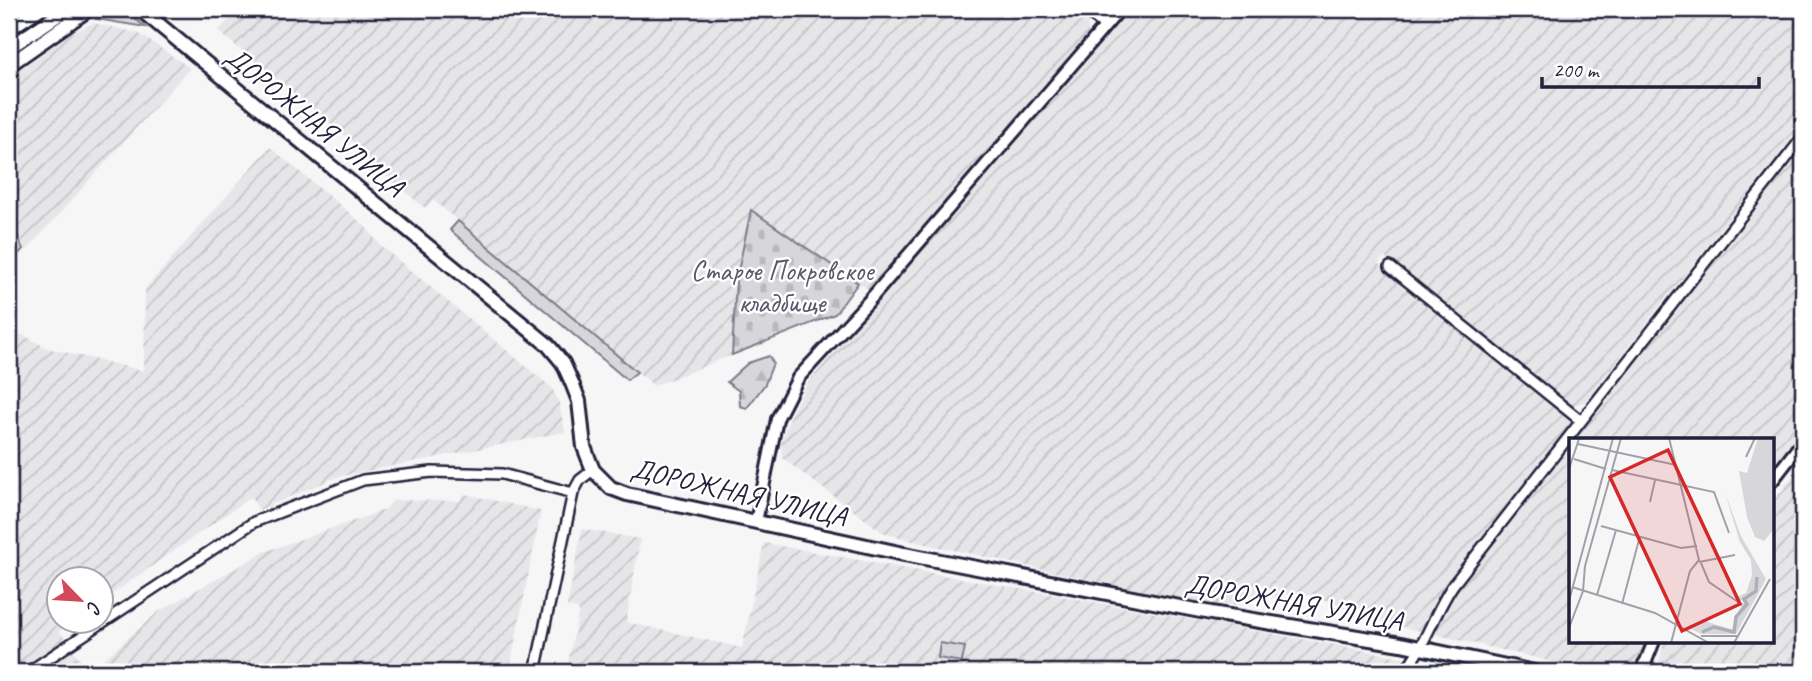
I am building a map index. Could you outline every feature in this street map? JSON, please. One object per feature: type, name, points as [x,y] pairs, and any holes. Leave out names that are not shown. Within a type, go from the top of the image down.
[{"type":"main road","points":[[9,29],[39,9]]},
{"type":"main road","points":[[9,48],[67,9]]},
{"type":"main road","points":[[9,65],[89,9]]},
{"type":"main road","name":"ДОРОЖНАЯ УЛИЦА","points":[[140,9],[548,345],[563,363],[579,401],[584,447],[593,470],[611,488],[627,495],[756,522],[1211,613],[1422,648],[1534,672]]},
{"type":"street","points":[[1084,9],[1105,26]]},
{"type":"street","points":[[756,522],[777,419],[797,377],[931,230],[1120,9]]},
{"type":"street","points":[[1404,672],[1422,648],[1435,615],[1453,585],[1803,137]]},
{"type":"street","points":[[1390,267],[1581,421]]},
{"type":"street","points":[[1773,480],[1803,441]]},
{"type":"street","points":[[536,672],[573,494],[580,480],[593,470]]},
{"type":"street","points":[[28,672],[254,522],[363,480],[432,472],[502,474],[573,494]]},
{"type":"street","points":[[1644,669],[1654,642]]},
{"type":"shaded area","points":[[239,9],[1072,9],[1088,23],[1088,36],[967,184],[872,292],[751,211],[736,281],[732,355],[654,386],[433,200],[425,208],[366,159],[368,155],[218,31]]},
{"type":"shaded area","points":[[1126,9],[1803,9],[1803,124],[1585,402],[1569,406],[1384,257],[1378,263],[1580,430],[1803,146],[1803,429],[1773,469],[1773,438],[1569,438],[1569,642],[1647,642],[1634,672],[1597,672],[1398,626],[1314,596],[1293,593],[1238,604],[1212,606],[916,542],[882,532],[782,458],[781,443],[791,413],[807,384]]},
{"type":"shaded area","points":[[93,23],[138,33],[190,68],[26,251],[9,214],[9,77],[71,33]]},
{"type":"shaded area","points":[[270,147],[364,225],[380,245],[552,388],[559,403],[565,432],[337,477],[259,510],[251,497],[116,591],[116,566],[46,566],[46,636],[63,636],[83,663],[72,672],[9,672],[9,331],[47,348],[144,371],[145,289]]},
{"type":"shaded area","points":[[1803,462],[1803,672],[1665,672],[1658,668],[1664,642],[1773,642],[1773,502]]},
{"type":"shaded area","points":[[465,494],[541,511],[509,672],[89,672],[158,612],[264,552],[385,510],[394,500],[459,501]]},
{"type":"shaded area","points":[[582,529],[640,539],[626,622],[742,648],[764,543],[1485,672],[566,672],[579,610],[567,606]]},
{"type":"green space","points":[[111,9],[124,9],[145,27],[96,19]]},
{"type":"green space","name":"Старое Покровское кладбище","points":[[751,210],[858,283],[835,314],[732,355],[736,281]]},
{"type":"green space","points":[[9,214],[23,249],[9,265]]},
{"type":"green space","points":[[458,221],[637,372],[627,380],[450,230]]},
{"type":"green space","points":[[769,356],[773,363],[765,384],[747,408],[740,406],[739,391],[727,382],[748,363]]},
{"type":"green space","points":[[940,643],[965,647],[962,662],[938,658]]}]
